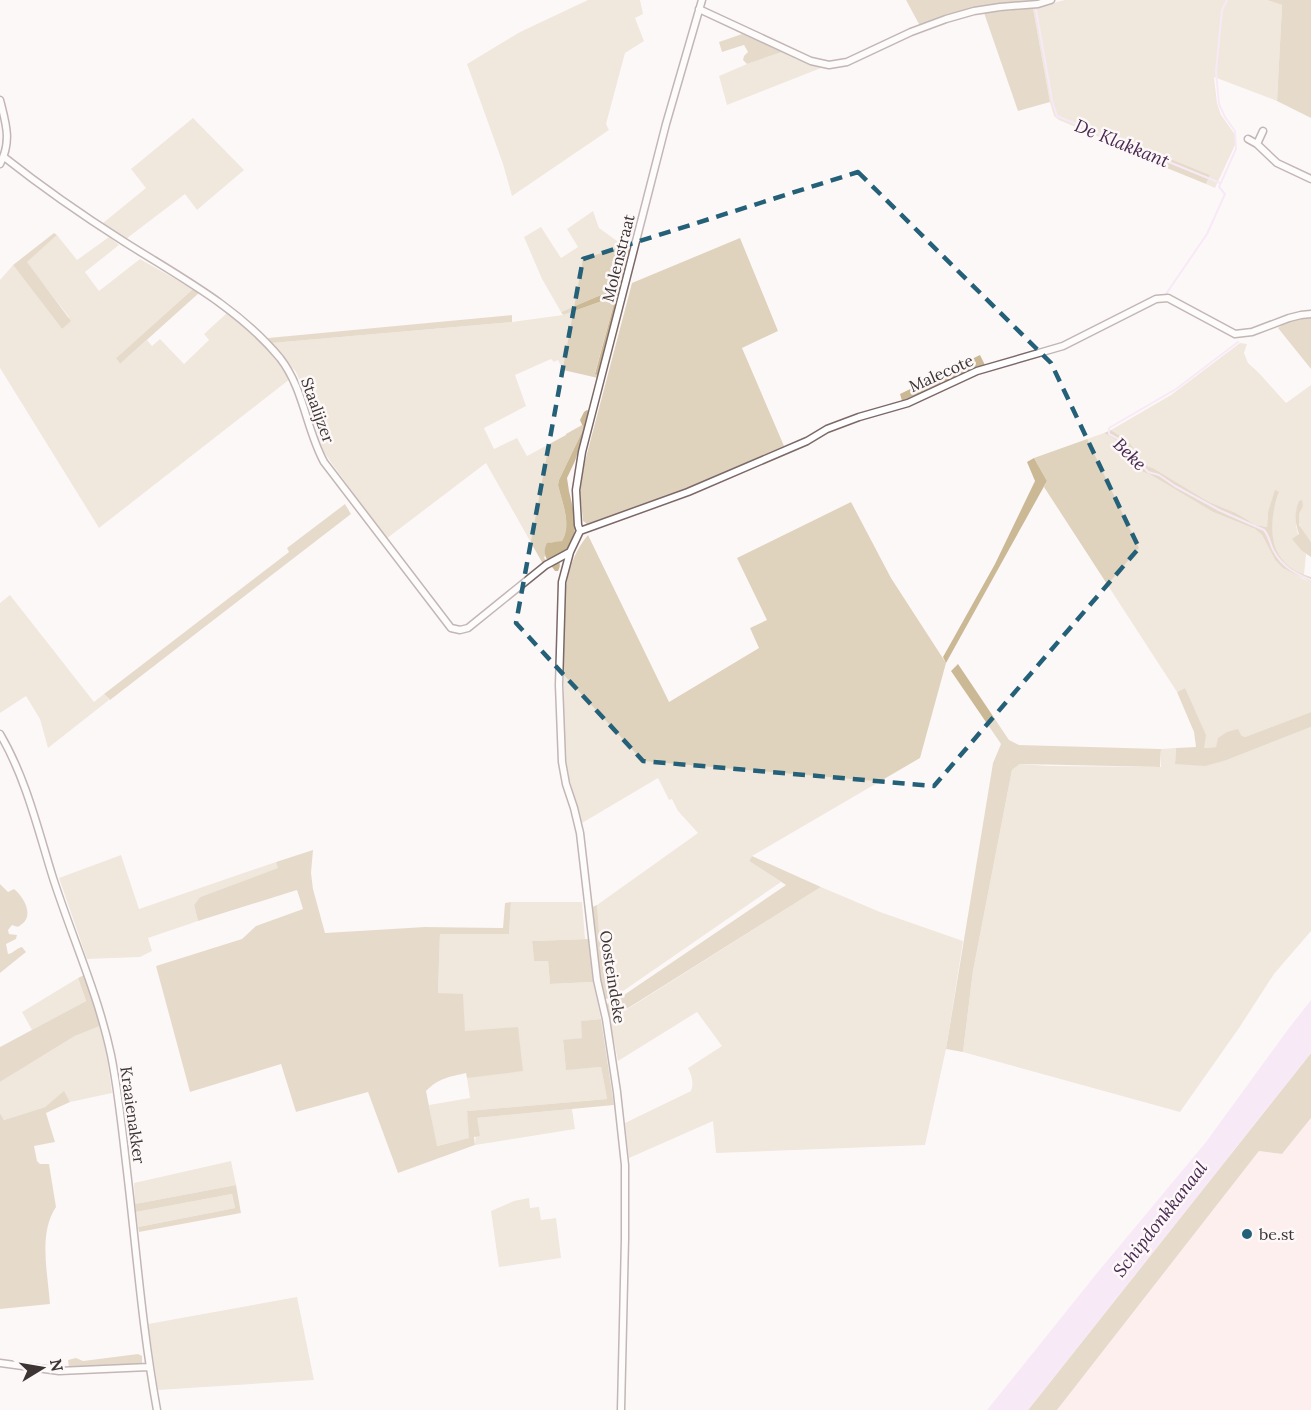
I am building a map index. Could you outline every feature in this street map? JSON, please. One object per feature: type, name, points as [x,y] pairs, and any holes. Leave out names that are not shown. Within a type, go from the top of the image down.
[{"type":"street","name":"Molenstraat","points":[[579,528],[576,490],[582,452],[666,124],[702,0]]},
{"type":"street","points":[[699,9],[811,61],[829,65],[848,62],[911,32],[974,11],[1038,4],[1051,0]]},
{"type":"street","name":"Staalijzer","points":[[0,100],[6,121],[8,142],[2,160],[213,298],[242,320],[280,358],[293,378],[324,462],[451,628],[460,630],[468,628],[546,565],[570,552]]},
{"type":"street","points":[[1257,144],[1263,131]]},
{"type":"street","points":[[1248,140],[1257,144],[1277,164],[1311,178]]},
{"type":"street","name":"Malecote","points":[[579,528],[688,492],[807,441],[827,429],[908,403],[977,371],[1063,346],[1156,299],[1168,298],[1235,334],[1252,332],[1289,318],[1311,314]]},
{"type":"street","name":"Oosteindeke","points":[[579,528],[562,582],[559,685],[562,762],[580,833],[597,980],[614,1071],[625,1165],[621,1410]]},
{"type":"street","name":"Kraaienakker","points":[[0,734],[23,783],[103,1020],[120,1112],[149,1367],[157,1410]]},
{"type":"street","points":[[0,1363],[59,1371],[149,1367]]},
{"type":"highlighted area","points":[[858,172],[1051,363],[1139,548],[934,786],[643,761],[516,623],[583,259]]},
{"type":"shaded area","points":[[588,0],[640,0],[643,14],[635,18],[644,41],[625,53],[606,124],[609,130],[512,196],[503,164],[467,64],[520,32]]},
{"type":"shaded area","points":[[906,0],[1041,0],[997,4],[920,26]]},
{"type":"shaded area","points":[[1065,0],[1267,0],[1282,5],[1277,101],[1214,77],[1221,115],[1236,136],[1235,145],[1215,188],[1206,184],[1210,175],[1105,132],[1104,139],[1054,116],[1033,8]]},
{"type":"shaded area","points":[[1267,0],[1311,0],[1311,118],[1277,101],[1282,5]]},
{"type":"shaded area","points":[[1033,8],[1050,102],[1018,111],[984,13]]},
{"type":"shaded area","points":[[742,34],[782,52],[747,64],[743,60],[748,52],[744,45],[722,52],[719,42]]},
{"type":"shaded area","points":[[782,52],[821,68],[727,105],[719,76]]},
{"type":"shaded area","points":[[193,118],[244,170],[197,210],[185,194],[126,239],[103,223],[146,188],[131,169]]},
{"type":"shaded area","points":[[1105,132],[1210,175],[1206,184],[1103,142]]},
{"type":"shaded area","points":[[593,211],[599,228],[631,251],[622,286],[561,312],[542,279],[524,237],[541,227],[561,258],[578,247],[567,229]]},
{"type":"shaded area","points":[[54,233],[57,235],[27,262],[71,321],[62,329],[13,265]]},
{"type":"shaded area","points":[[57,235],[77,260],[109,237],[119,245],[85,272],[99,291],[140,259],[193,289],[116,358],[120,364],[147,340],[152,346],[160,339],[184,364],[209,340],[204,334],[227,313],[262,343],[290,379],[99,528],[0,368],[0,280],[13,265],[62,329],[69,317],[26,262]]},
{"type":"shaded area","points":[[740,238],[778,331],[742,348],[784,446],[688,488],[587,524],[583,521],[580,492],[584,465],[632,283]]},
{"type":"shaded area","points":[[622,286],[598,375],[595,374],[616,296],[563,315],[561,312]]},
{"type":"shaded area","points":[[193,289],[199,293],[120,364],[116,358]]},
{"type":"shaded area","points":[[616,296],[595,373],[598,378],[563,370],[558,360],[554,362],[551,359],[515,375],[526,406],[484,428],[494,449],[517,438],[527,456],[582,425],[583,427],[558,485],[565,513],[565,534],[562,541],[551,542],[544,558],[547,561],[543,564],[486,463],[386,539],[323,451],[296,372],[272,343],[512,322],[563,315]]},
{"type":"shaded area","points":[[512,315],[512,322],[272,343],[268,338]]},
{"type":"shaded area","points":[[1311,318],[1311,369],[1278,328],[1294,320]]},
{"type":"shaded area","points":[[1240,343],[1247,344],[1244,353],[1248,363],[1286,403],[1311,385],[1311,542],[1303,533],[1299,522],[1301,500],[1296,526],[1302,551],[1306,554],[1304,575],[1283,562],[1274,542],[1271,522],[1279,492],[1268,512],[1267,527],[1256,525],[1236,513],[1209,502],[1147,466],[1128,441],[1111,430],[1171,395]]},
{"type":"shaded area","points":[[980,355],[985,365],[902,401],[900,394]]},
{"type":"shaded area","points":[[587,410],[589,411],[583,436],[567,478],[575,517],[574,538],[568,550],[557,557],[560,566],[558,571],[555,571],[546,558],[545,547],[547,543],[562,541],[565,534],[565,513],[558,485],[582,432],[583,427],[580,420]]},
{"type":"shaded area","points":[[1111,430],[1128,441],[1147,466],[1209,502],[1236,513],[1256,525],[1267,527],[1268,512],[1275,490],[1279,492],[1273,519],[1274,544],[1286,564],[1297,572],[1311,577],[1311,582],[1283,568],[1275,560],[1262,535],[1255,529],[1213,512],[1141,471],[1124,447],[1104,433]]},
{"type":"shaded area","points":[[1104,433],[1124,447],[1141,471],[1213,512],[1255,529],[1262,535],[1275,560],[1311,582],[1311,712],[1245,737],[1241,735],[1217,747],[1203,748],[1185,688],[1177,692],[1044,487],[1047,481],[1034,458]]},
{"type":"shaded area","points":[[1034,458],[1047,481],[946,663],[943,657],[995,564],[1035,481],[1027,462]]},
{"type":"shaded area","points":[[1302,500],[1299,525],[1311,542],[1311,557],[1302,551],[1292,539],[1299,534],[1296,514],[1297,505]]},
{"type":"shaded area","points":[[851,502],[891,578],[946,663],[920,758],[752,856],[749,861],[781,882],[613,998],[603,968],[597,905],[698,833],[678,811],[672,799],[669,800],[658,778],[582,823],[571,785],[564,747],[565,601],[568,575],[574,556],[588,535],[669,702],[759,648],[750,628],[767,620],[737,558]]},
{"type":"shaded area","points":[[345,504],[351,514],[110,700],[104,694],[289,552],[287,548]]},
{"type":"shaded area","points":[[10,595],[94,702],[104,694],[109,700],[48,748],[40,719],[26,696],[0,713],[0,603]]},
{"type":"shaded area","points":[[958,664],[1009,740],[1019,745],[1161,749],[1160,767],[1020,764],[1012,770],[973,971],[963,1052],[946,1049],[993,763],[1001,744],[951,671]]},
{"type":"shaded area","points":[[1185,688],[1206,735],[1204,748],[1216,747],[1218,738],[1227,732],[1238,729],[1245,737],[1311,712],[1311,727],[1227,760],[1205,766],[1175,764],[1176,748],[1196,747],[1194,732],[1177,692]]},
{"type":"shaded area","points":[[1311,727],[1311,931],[1274,974],[1180,1112],[963,1052],[973,971],[1012,770],[1020,764],[1161,767],[1161,749],[1176,748],[1175,764],[1227,760]]},
{"type":"shaded area","points":[[313,850],[311,873],[313,889],[325,933],[425,927],[503,928],[505,903],[511,902],[509,934],[440,934],[438,993],[463,994],[465,1031],[518,1027],[523,1071],[467,1078],[466,1073],[435,1083],[426,1091],[437,1146],[469,1138],[467,1111],[607,1099],[601,1067],[566,1070],[563,1040],[582,1038],[581,1021],[601,1019],[614,1105],[477,1118],[480,1136],[474,1137],[475,1145],[398,1173],[368,1092],[296,1112],[281,1064],[190,1092],[156,966],[242,939],[256,926],[303,909],[297,890],[198,921],[194,905],[200,897],[278,868],[276,862]]},
{"type":"shaded area","points":[[121,855],[139,909],[276,862],[279,868],[200,897],[194,905],[198,921],[148,938],[152,951],[140,957],[87,959],[59,878]]},
{"type":"shaded area","points":[[752,856],[821,887],[617,1015],[609,1017],[606,1004],[618,999],[786,885],[749,861]]},
{"type":"shaded area","points":[[0,884],[8,892],[14,889],[18,892],[26,906],[27,916],[22,924],[17,927],[12,925],[8,930],[9,934],[17,935],[16,939],[6,944],[8,954],[22,947],[26,952],[0,973]]},
{"type":"shaded area","points":[[821,887],[880,912],[963,941],[946,1049],[925,1145],[716,1153],[713,1121],[629,1158],[625,1123],[691,1091],[692,1080],[688,1068],[722,1046],[697,1012],[618,1061],[609,1017],[618,1015]]},
{"type":"shaded area","points":[[511,902],[582,902],[585,939],[532,941],[534,961],[548,961],[550,984],[593,982],[601,1019],[582,1021],[582,1038],[563,1041],[566,1069],[601,1067],[607,1099],[467,1111],[470,1138],[436,1146],[429,1105],[470,1098],[465,1031],[438,993],[440,934],[509,934]]},
{"type":"shaded area","points":[[597,905],[603,968],[613,998],[603,998],[599,979],[592,907]]},
{"type":"shaded area","points":[[588,939],[593,982],[550,984],[548,961],[534,961],[532,941]]},
{"type":"shaded area","points":[[84,975],[100,1026],[75,1036],[0,1082],[0,1047],[86,1001],[78,978]]},
{"type":"shaded area","points":[[78,978],[86,1001],[32,1030],[22,1012]]},
{"type":"shaded area","points":[[100,1026],[112,1093],[70,1102],[64,1092],[45,1107],[4,1120],[0,1113],[0,1082],[75,1036]]},
{"type":"shaded area","points":[[1311,1053],[1311,1118],[1282,1154],[1259,1151],[1057,1410],[1028,1410]]},
{"type":"shaded area","points":[[64,1091],[70,1102],[46,1113],[55,1142],[34,1146],[37,1161],[40,1164],[49,1164],[56,1207],[50,1218],[46,1242],[50,1304],[0,1309],[0,1113],[4,1120],[45,1107]]},
{"type":"shaded area","points":[[572,1109],[575,1129],[475,1145],[477,1118]]},
{"type":"shaded area","points":[[1311,1118],[1311,1410],[1057,1410],[1259,1151],[1282,1154]]},
{"type":"shaded area","points":[[231,1161],[236,1185],[135,1204],[134,1183]]},
{"type":"shaded area","points":[[236,1185],[241,1213],[139,1232],[138,1227],[235,1208],[232,1194],[136,1212],[135,1204]]},
{"type":"shaded area","points":[[232,1194],[235,1208],[138,1227],[136,1212]]},
{"type":"shaded area","points":[[529,1198],[530,1208],[539,1207],[541,1220],[556,1218],[561,1258],[499,1267],[491,1211],[514,1201]]},
{"type":"shaded area","points":[[297,1297],[314,1380],[158,1390],[148,1324]]},
{"type":"shaded area","points":[[138,1354],[142,1356],[142,1363],[138,1365],[69,1368],[68,1360],[76,1358],[83,1361]]},
{"type":"water","name":"Schipdonkkanaal","points":[[1311,1000],[1311,1053],[1028,1410],[987,1410],[1206,1142]]},
{"type":"waterway","name":"Beke","points":[[1166,294],[1207,234],[1225,194],[1219,187],[1236,149],[1235,131],[1219,104],[1216,71],[1222,10],[1227,0]]},
{"type":"waterway","name":"De Klakkant","points":[[1036,10],[1057,116],[1220,183]]},
{"type":"waterway","name":"Beke","points":[[1238,342],[1176,389],[1109,428],[1109,434],[1120,440],[1148,472],[1159,475],[1219,510],[1264,530],[1278,558],[1295,573],[1311,580]]},
{"type":"place","name":"be.st","points":[[1247,1234]]}]
